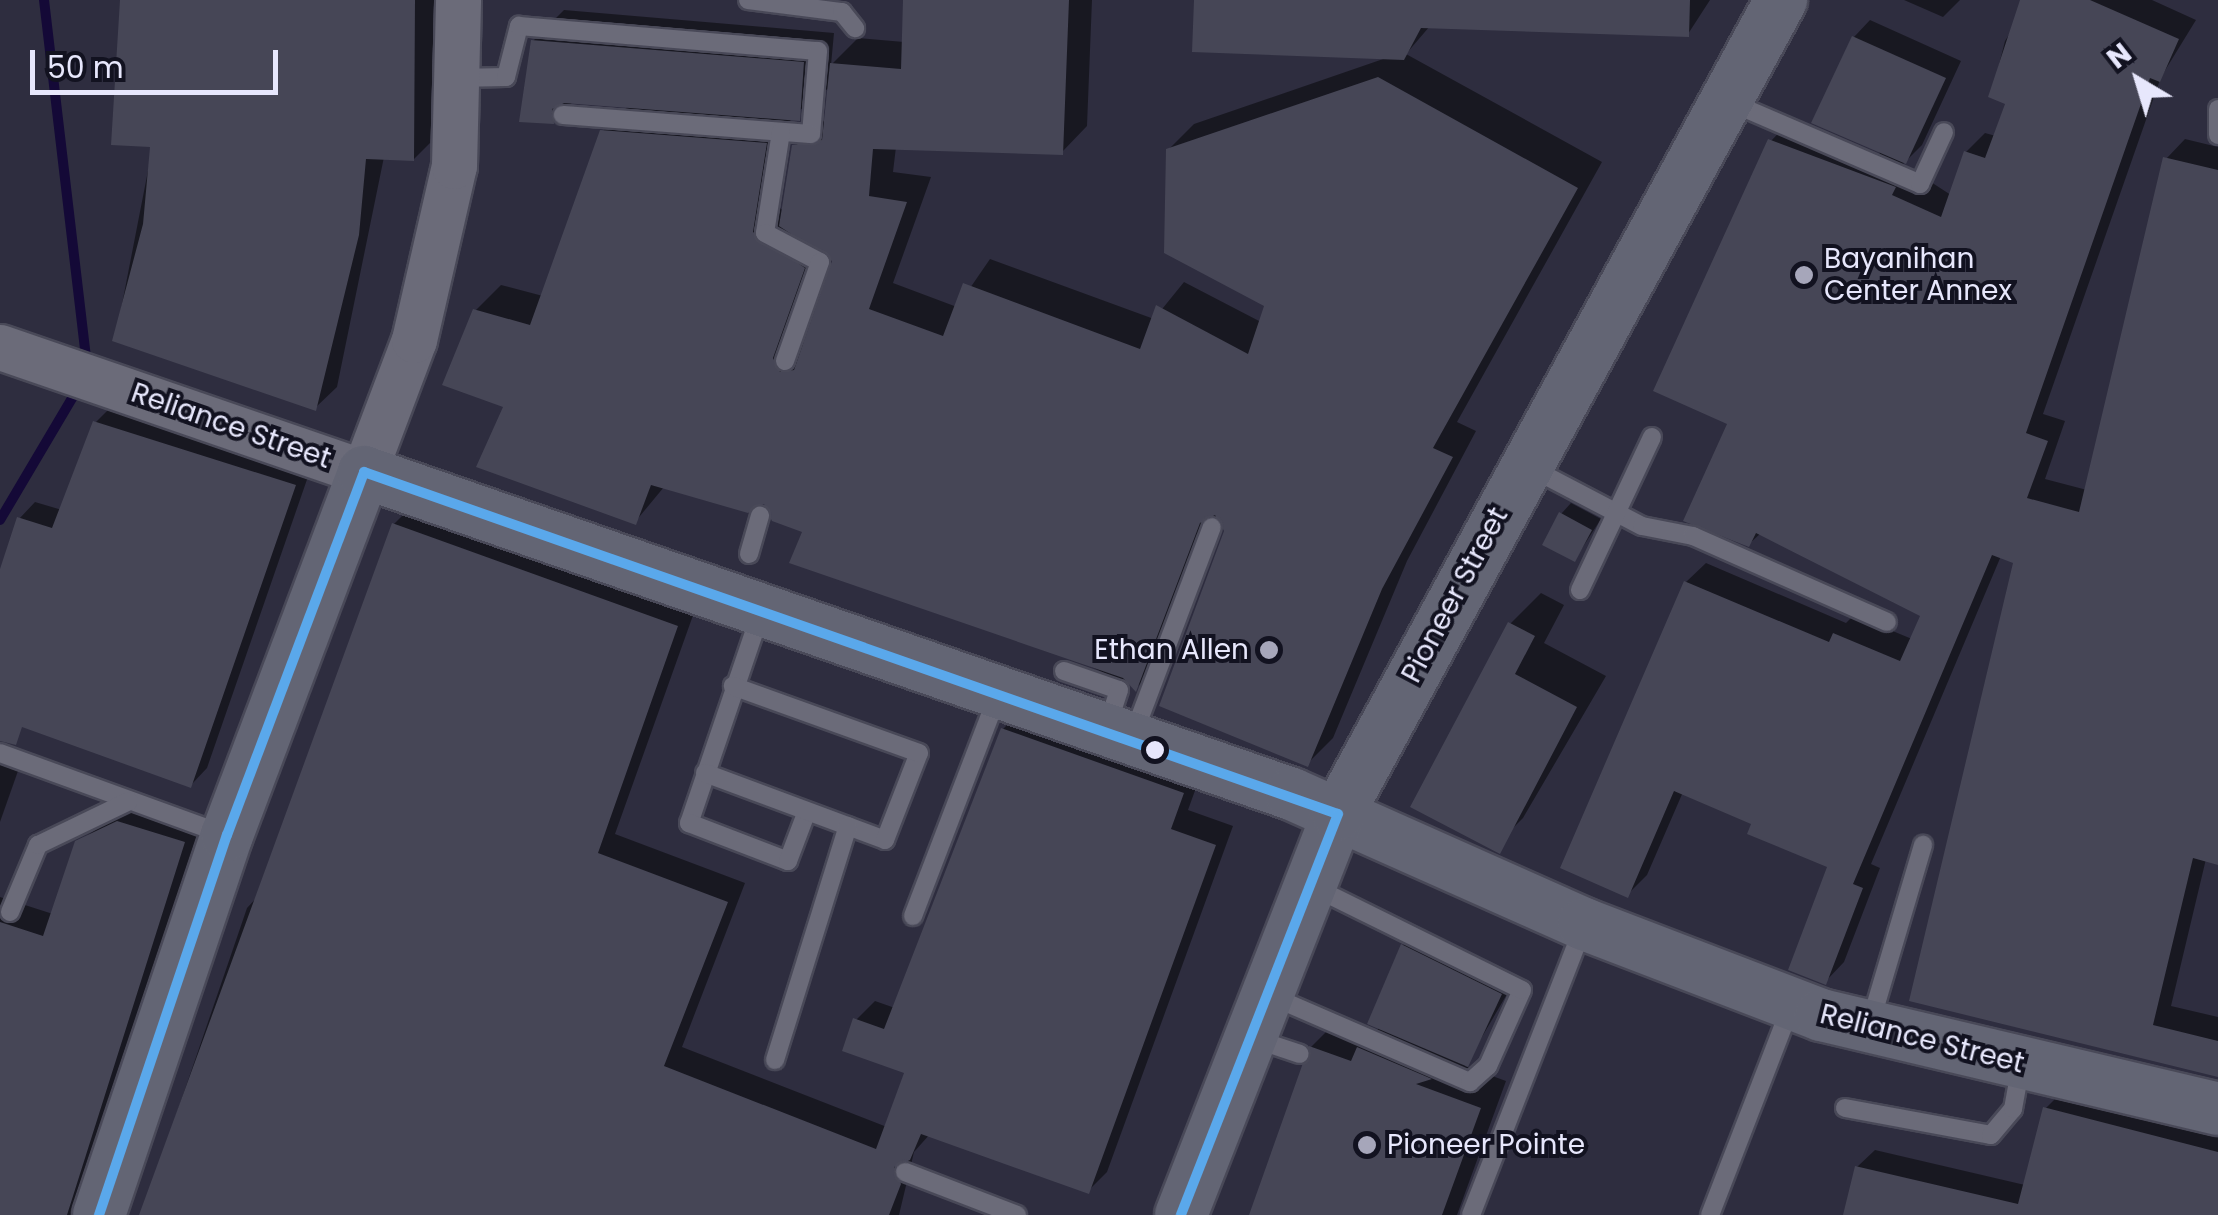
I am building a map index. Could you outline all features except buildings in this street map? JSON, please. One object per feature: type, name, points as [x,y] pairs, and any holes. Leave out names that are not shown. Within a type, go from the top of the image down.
[{"type":"main road","name":"Pioneer Street","points":[[1181,1215],[1338,814],[1526,466],[1730,102],[1780,0]]},
{"type":"main road","name":"Reliance Street","points":[[364,472],[1338,814],[1584,924],[1792,1004],[1868,1029],[2218,1109]]},
{"type":"main road","points":[[94,1200],[364,472]]},
{"type":"street","points":[[364,472],[414,340],[454,166],[458,0]]},
{"type":"street","name":"Reliance Street","points":[[0,347],[364,472]]},
{"type":"lane","points":[[748,0],[842,12],[856,28]]},
{"type":"lane","points":[[455,78],[506,77],[519,26],[818,51],[811,134],[563,115]]},
{"type":"lane","points":[[1730,102],[1920,184],[1944,132]]},
{"type":"lane","points":[[2218,109],[2218,135]]},
{"type":"lane","points":[[781,132],[765,233],[820,262],[785,361]]},
{"type":"lane","points":[[1580,590],[1652,437]]},
{"type":"lane","points":[[1526,466],[1614,513],[1692,536],[1887,622]]},
{"type":"lane","points":[[751,545],[760,516]]},
{"type":"lane","points":[[1119,734],[1212,527]]},
{"type":"lane","points":[[762,610],[689,824],[788,861],[807,811]]},
{"type":"lane","points":[[1064,671],[1119,690],[1119,734]]},
{"type":"lane","points":[[704,773],[885,840],[919,752],[733,686]]},
{"type":"lane","points":[[913,916],[999,692]]},
{"type":"lane","points":[[0,753],[227,835]]},
{"type":"lane","points":[[10,912],[38,845],[129,801]]},
{"type":"lane","points":[[775,1060],[848,826]]},
{"type":"lane","points":[[1868,1029],[1923,845]]},
{"type":"lane","points":[[1258,1016],[1470,1082],[1488,1066],[1522,990],[1310,886]]},
{"type":"lane","points":[[1471,1215],[1584,924]]},
{"type":"lane","points":[[1710,1215],[1792,1004]]},
{"type":"lane","points":[[1258,1016],[1300,1054]]},
{"type":"lane","points":[[1845,1108],[1991,1135],[2013,1109],[2021,1064]]},
{"type":"lane","points":[[905,1172],[1017,1215]]},
{"type":"waterway","points":[[44,0],[87,364]]},
{"type":"waterway","points":[[0,520],[74,395]]},
{"type":"transit line","points":[[99,1215],[227,835],[364,472],[1338,814],[1181,1215]]},
{"type":"place","name":"Bayanihan Center Annex","points":[[1804,275]]},
{"type":"place","name":"Ethan Allen","points":[[1269,650]]},
{"type":"place","name":"Pioneer Pointe","points":[[1367,1145]]}]
